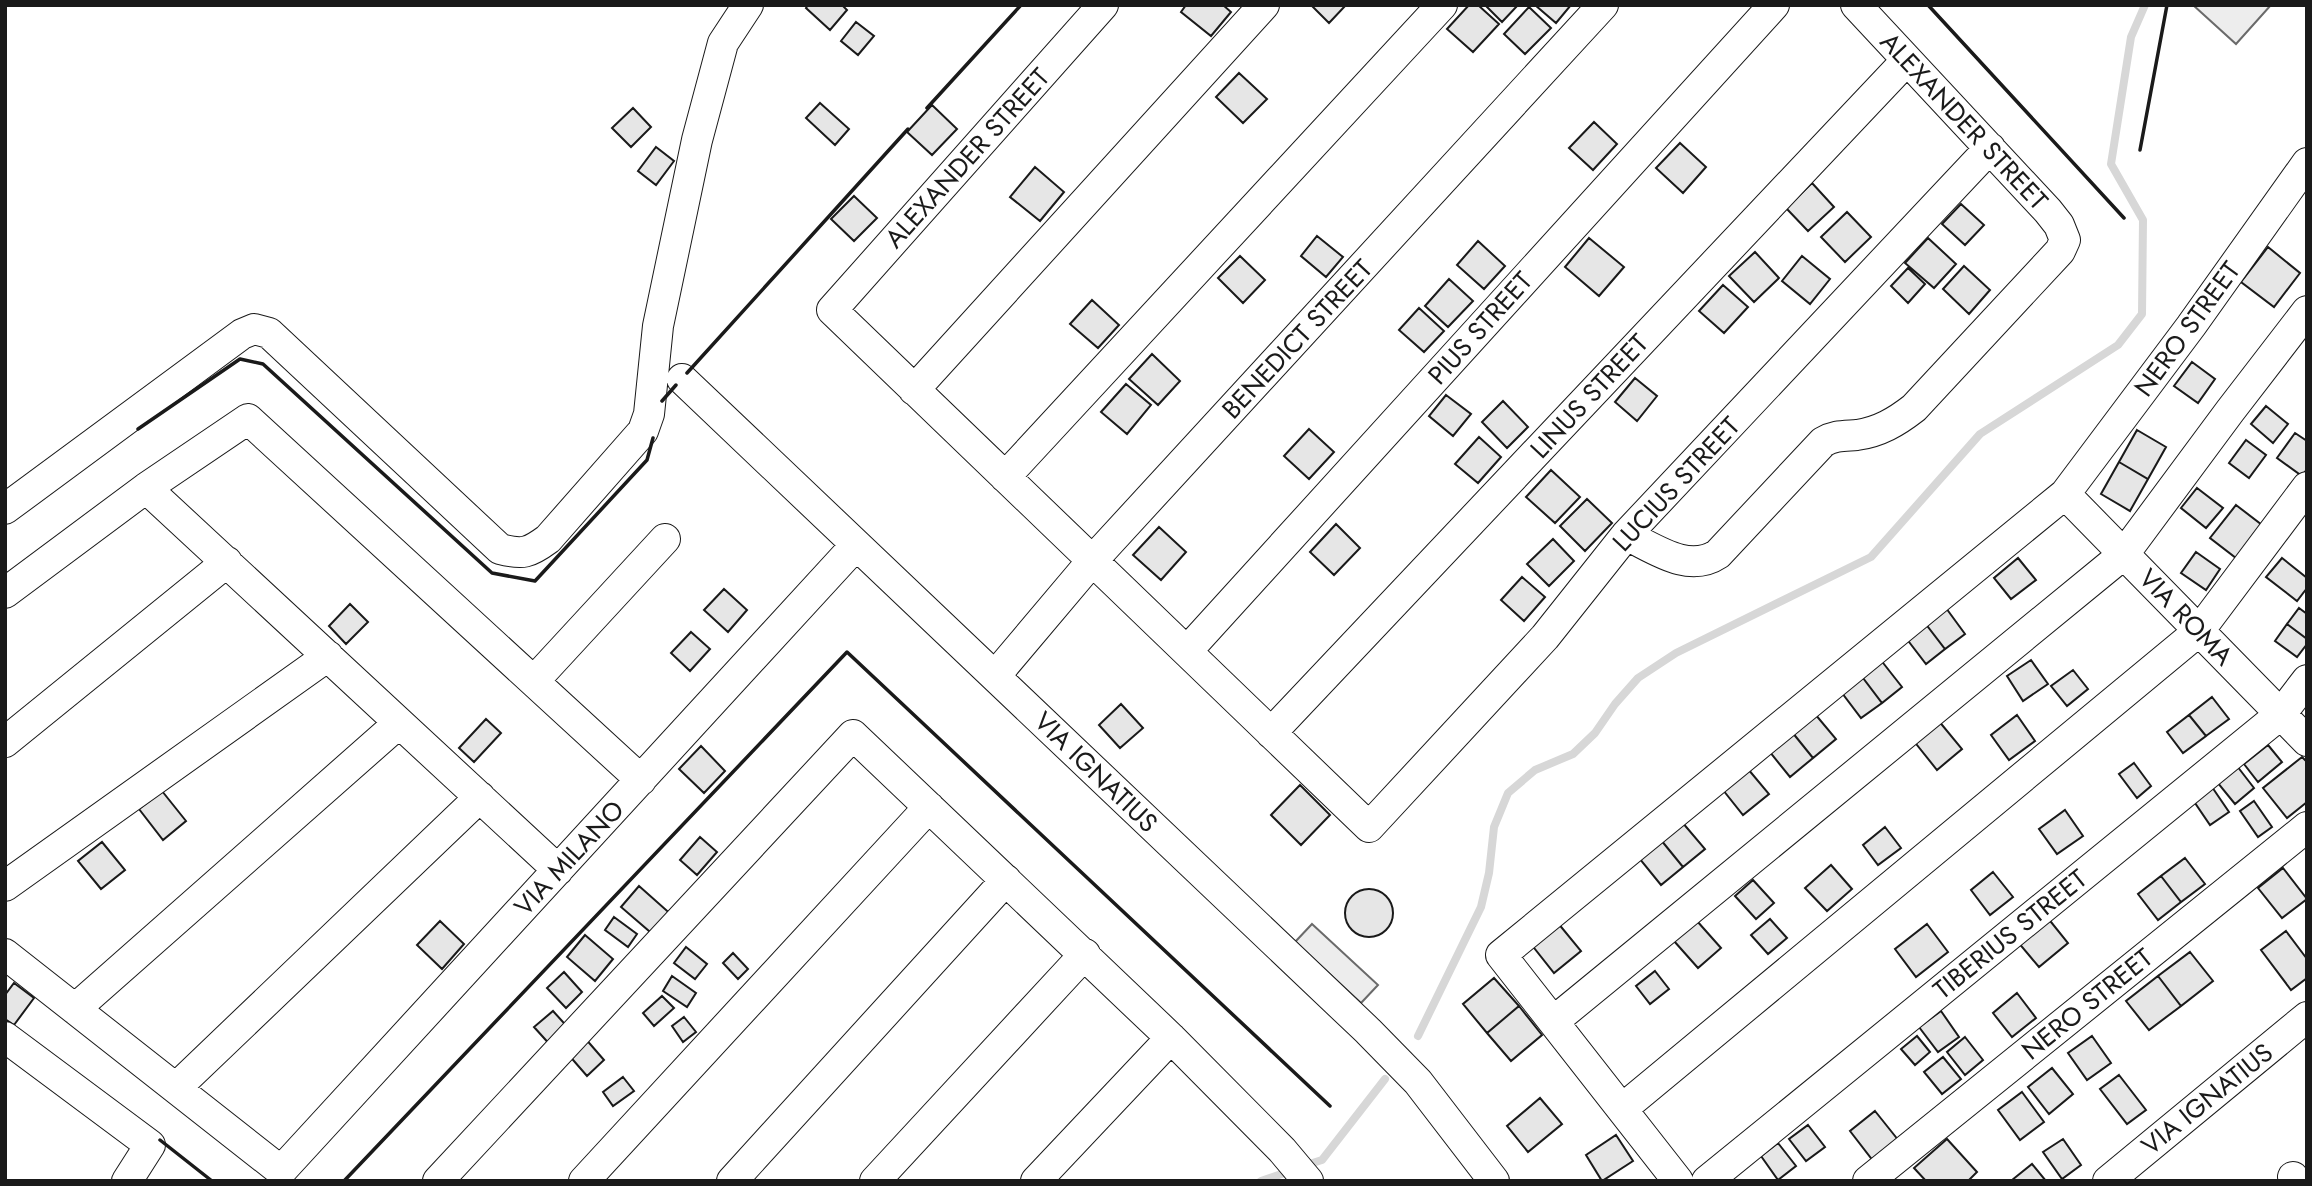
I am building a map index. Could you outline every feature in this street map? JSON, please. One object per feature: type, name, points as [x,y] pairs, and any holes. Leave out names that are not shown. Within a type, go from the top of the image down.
[{"type":"street","points":[[5,509],[242,334],[254,329],[269,334],[500,549],[519,554],[534,550],[548,539],[643,431],[649,414],[658,326],[696,141],[723,43],[748,5]]},
{"type":"street","name":"ALEXANDER STREET","points":[[914,390],[831,310],[1103,5]]},
{"type":"street","points":[[1264,5],[914,390],[1271,733]]},
{"type":"street","points":[[1005,477],[1442,5]]},
{"type":"street","name":"BENEDICT STREET","points":[[995,676],[1092,561],[1603,5]]},
{"type":"street","name":"PIUS STREET","points":[[1187,652],[1774,5]]},
{"type":"street","name":"ALEXANDER STREET","points":[[1626,534],[1679,559],[1696,562],[1718,554],[1824,442],[1837,435],[1855,435],[1889,426],[1914,408],[2052,261],[2065,240],[2059,225],[2048,211],[1856,5]]},
{"type":"street","name":"LINUS STREET","points":[[1271,733],[1907,60]]},
{"type":"street","name":"LUCIUS STREET","points":[[1271,733],[1369,827],[1545,637],[1626,534],[1990,148]]},
{"type":"street","name":"NERO STREET","points":[[1554,1021],[1501,955],[2064,494],[2191,326],[2307,163]]},
{"type":"street","points":[[1678,1181],[1554,1021],[2124,554],[2307,311]]},
{"type":"street","name":"VIA IGNATIUS","points":[[682,379],[1368,1031],[1418,1082],[1494,1181]]},
{"type":"street","points":[[5,593],[146,488],[248,419],[641,780]]},
{"type":"street","points":[[1622,1109],[2199,631],[2307,487]]},
{"type":"street","points":[[146,488],[558,870]]},
{"type":"street","name":"VIA ROMA","points":[[2064,494],[2307,741]]},
{"type":"street","points":[[534,681],[665,539]]},
{"type":"street","name":"VIA MILANO","points":[[177,1087],[281,1171],[856,545]]},
{"type":"street","points":[[5,742],[227,562]]},
{"type":"street","points":[[5,886],[328,656]]},
{"type":"street","name":"TIBERIUS STREET","points":[[1707,1181],[2281,714],[2307,680]]},
{"type":"street","points":[[75,1009],[399,723]]},
{"type":"street","points":[[438,1181],[853,735],[1171,1038],[1282,1150],[1308,1181]]},
{"type":"street","points":[[5,954],[177,1087],[480,797]]},
{"type":"street","points":[[584,1181],[929,807]]},
{"type":"street","name":"NERO STREET","points":[[1868,1181],[2307,827]]},
{"type":"street","points":[[732,1181],[1006,880]]},
{"type":"street","points":[[875,1181],[1085,954]]},
{"type":"street","name":"VIA IGNATIUS","points":[[2108,1181],[2307,1017]]},
{"type":"street","points":[[5,1037],[150,1145],[127,1181]]},
{"type":"street","points":[[1036,1181],[1171,1038]]},
{"type":"shaded area","points":[[2193,5],[2271,5],[2236,44]]},
{"type":"shaded area","points":[[1312,924],[1378,985],[1361,1003],[1295,942]]},
{"type":"building","points":[[808,5],[842,5],[847,10],[830,30],[806,8]]},
{"type":"building","points":[[1186,5],[1223,5],[1231,12],[1211,36],[1181,12]]},
{"type":"building","points":[[1311,5],[1346,5],[1329,23]]},
{"type":"building","points":[[1469,5],[1478,5],[1499,24],[1473,52],[1447,29]]},
{"type":"building","points":[[1485,5],[1518,5],[1502,22]]},
{"type":"building","points":[[1535,5],[1571,5],[1556,23]]},
{"type":"building","points":[[1529,7],[1551,28],[1525,54],[1504,34]]},
{"type":"building","points":[[856,22],[874,36],[858,55],[841,41]]},
{"type":"building","points":[[1239,73],[1267,99],[1243,123],[1216,97]]},
{"type":"building","points":[[820,103],[849,129],[835,145],[806,118]]},
{"type":"building","points":[[932,105],[957,129],[932,155],[907,132]]},
{"type":"building","points":[[633,108],[651,127],[631,147],[612,128]]},
{"type":"building","points":[[1594,122],[1617,144],[1593,170],[1569,148]]},
{"type":"building","points":[[1680,143],[1706,167],[1683,193],[1656,168]]},
{"type":"building","points":[[656,147],[674,161],[656,185],[638,171]]},
{"type":"building","points":[[1035,167],[1064,192],[1040,221],[1010,197]]},
{"type":"building","points":[[1812,183],[1834,207],[1808,231],[1786,208]]},
{"type":"building","points":[[854,196],[877,218],[854,241],[831,219]]},
{"type":"building","points":[[1961,204],[1984,225],[1965,245],[1942,224]]},
{"type":"building","points":[[1847,212],[1871,237],[1845,262],[1821,237]]},
{"type":"building","points":[[1317,236],[1343,257],[1326,277],[1301,256]]},
{"type":"building","points":[[1589,238],[1624,267],[1599,296],[1565,267]]},
{"type":"building","points":[[1928,238],[1956,264],[1934,288],[1905,263]]},
{"type":"building","points":[[1478,241],[1505,266],[1484,289],[1457,265]]},
{"type":"building","points":[[2268,247],[2300,273],[2274,307],[2241,282]]},
{"type":"building","points":[[1755,252],[1779,278],[1754,302],[1729,276]]},
{"type":"building","points":[[1240,256],[1265,280],[1243,303],[1218,278]]},
{"type":"building","points":[[1802,256],[1830,279],[1810,304],[1782,281]]},
{"type":"building","points":[[1964,266],[1990,290],[1969,314],[1943,289]]},
{"type":"building","points":[[1908,268],[1925,284],[1908,303],[1891,286]]},
{"type":"building","points":[[1449,279],[1473,301],[1448,327],[1425,306]]},
{"type":"building","points":[[1723,285],[1748,307],[1724,333],[1699,311]]},
{"type":"building","points":[[1092,300],[1119,325],[1098,348],[1070,324]]},
{"type":"building","points":[[1419,308],[1444,331],[1424,352],[1399,330]]},
{"type":"building","points":[[1152,354],[1180,381],[1158,405],[1129,379]]},
{"type":"building","points":[[2192,362],[2215,379],[2198,403],[2174,386]]},
{"type":"building","points":[[1635,378],[1657,396],[1637,421],[1615,402]]},
{"type":"building","points":[[1126,384],[1151,405],[1127,434],[1101,412]]},
{"type":"building","points":[[1446,395],[1471,414],[1453,436],[1429,416]]},
{"type":"building","points":[[1503,401],[1528,427],[1507,448],[1482,422]]},
{"type":"building","points":[[2266,406],[2288,424],[2273,443],[2251,424]]},
{"type":"building","points":[[1309,429],[1334,452],[1309,479],[1284,456]]},
{"type":"building","points":[[2137,430],[2166,447],[2148,479],[2119,462]]},
{"type":"building","points":[[2295,433],[2307,441],[2307,469],[2302,476],[2277,458]]},
{"type":"building","points":[[1479,437],[1501,457],[1478,483],[1455,464]]},
{"type":"building","points":[[2246,440],[2266,455],[2249,478],[2229,463]]},
{"type":"building","points":[[2119,462],[2148,479],[2130,511],[2101,494]]},
{"type":"building","points":[[1551,470],[1580,497],[1555,523],[1526,497]]},
{"type":"building","points":[[2197,488],[2223,508],[2206,528],[2181,508]]},
{"type":"building","points":[[1587,499],[1612,523],[1585,551],[1560,526]]},
{"type":"building","points":[[2236,505],[2262,525],[2236,558],[2210,538]]},
{"type":"building","points":[[1336,524],[1360,548],[1334,575],[1310,552]]},
{"type":"building","points":[[1159,527],[1186,552],[1161,580],[1133,555]]},
{"type":"building","points":[[1553,539],[1574,561],[1549,586],[1527,564]]},
{"type":"building","points":[[2196,552],[2220,569],[2206,590],[2181,573]]},
{"type":"building","points":[[2018,558],[2036,580],[2011,599],[1994,578]]},
{"type":"building","points":[[2282,558],[2307,578],[2307,588],[2297,601],[2266,577]]},
{"type":"building","points":[[1522,577],[1545,597],[1524,621],[1501,600]]},
{"type":"building","points":[[724,589],[747,610],[728,632],[704,610]]},
{"type":"building","points":[[350,604],[368,622],[346,644],[329,626]]},
{"type":"building","points":[[1946,608],[1965,634],[1945,649],[1925,623]]},
{"type":"building","points":[[2299,608],[2307,614],[2307,639],[2287,624]]},
{"type":"building","points":[[1925,623],[1945,649],[1926,664],[1906,638]]},
{"type":"building","points":[[2287,624],[2307,639],[2307,644],[2297,657],[2275,641]]},
{"type":"building","points":[[691,632],[710,649],[690,671],[671,653]]},
{"type":"building","points":[[1880,659],[1902,687],[1882,703],[1860,674]]},
{"type":"building","points":[[2031,660],[2048,684],[2023,701],[2007,676]]},
{"type":"building","points":[[2073,670],[2088,689],[2067,706],[2051,686]]},
{"type":"building","points":[[1860,674],[1882,703],[1861,718],[1839,689]]},
{"type":"building","points":[[2212,697],[2229,719],[2206,736],[2189,715]]},
{"type":"building","points":[[1121,704],[1143,728],[1120,748],[1099,725]]},
{"type":"building","points":[[1815,714],[1836,739],[1813,758],[1792,732]]},
{"type":"building","points":[[2017,715],[2035,741],[2009,760],[1991,735]]},
{"type":"building","points":[[2189,715],[2206,736],[2183,753],[2167,732]]},
{"type":"building","points":[[486,719],[501,733],[474,762],[459,748]]},
{"type":"building","points":[[1938,720],[1962,749],[1937,770],[1913,740]]},
{"type":"building","points":[[1792,732],[1813,758],[1790,777],[1769,751]]},
{"type":"building","points":[[2268,745],[2282,762],[2258,782],[2244,764]]},
{"type":"building","points":[[701,746],[725,771],[704,793],[679,769]]},
{"type":"building","points":[[2302,757],[2307,762],[2307,802],[2287,818],[2263,788]]},
{"type":"building","points":[[2134,763],[2151,786],[2137,798],[2119,774]]},
{"type":"building","points":[[2237,766],[2254,788],[2235,804],[2217,782]]},
{"type":"building","points":[[1748,769],[1769,794],[1743,815],[1723,790]]},
{"type":"building","points":[[1300,785],[1330,815],[1301,845],[1271,815]]},
{"type":"building","points":[[2212,787],[2229,812],[2210,825],[2193,800]]},
{"type":"building","points":[[162,791],[186,821],[163,840],[139,809]]},
{"type":"building","points":[[2254,801],[2272,827],[2258,837],[2240,811]]},
{"type":"building","points":[[2065,810],[2083,836],[2057,854],[2039,829]]},
{"type":"building","points":[[1682,822],[1705,849],[1683,867],[1661,840]]},
{"type":"building","points":[[1885,827],[1901,848],[1878,865],[1863,845]]},
{"type":"building","points":[[700,837],[717,852],[697,875],[680,860]]},
{"type":"building","points":[[1661,840],[1683,867],[1661,885],[1639,858]]},
{"type":"building","points":[[102,842],[125,870],[101,889],[78,861]]},
{"type":"building","points":[[2185,858],[2205,884],[2181,902],[2161,876]]},
{"type":"building","points":[[1831,865],[1852,889],[1827,911],[1805,888]]},
{"type":"building","points":[[2283,868],[2307,899],[2282,918],[2258,888]]},
{"type":"building","points":[[1993,872],[2013,897],[1990,915],[1971,890]]},
{"type":"building","points":[[2161,876],[2181,902],[2158,920],[2138,894]]},
{"type":"building","points":[[1753,880],[1774,903],[1756,919],[1735,896]]},
{"type":"building","points":[[639,886],[674,917],[656,937],[621,907]]},
{"type":"building","points":[[1369,889],[1378,890],[1386,896],[1392,904],[1392,922],[1386,930],[1378,936],[1369,937],[1360,936],[1352,930],[1346,922],[1345,913],[1346,904],[1352,896],[1360,890]]},
{"type":"building","points":[[614,917],[637,934],[628,947],[605,930]]},
{"type":"building","points":[[1553,917],[1581,951],[1554,973],[1527,939]]},
{"type":"building","points":[[2047,917],[2068,943],[2039,967],[2017,941]]},
{"type":"building","points":[[1770,919],[1787,938],[1768,954],[1751,935]]},
{"type":"building","points":[[440,921],[464,944],[442,969],[417,945]]},
{"type":"building","points":[[1697,921],[1721,948],[1698,968],[1674,941]]},
{"type":"building","points":[[1927,924],[1948,952],[1916,977],[1895,949]]},
{"type":"building","points":[[2286,931],[2307,959],[2307,978],[2291,990],[2261,950]]},
{"type":"building","points":[[585,935],[613,959],[595,981],[567,957]]},
{"type":"building","points":[[686,947],[707,964],[695,979],[674,963]]},
{"type":"building","points":[[2190,952],[2213,981],[2181,1006],[2158,976]]},
{"type":"building","points":[[733,953],[748,969],[738,979],[723,963]]},
{"type":"building","points":[[1655,971],[1669,989],[1650,1004],[1636,986]]},
{"type":"building","points":[[564,972],[582,992],[566,1008],[547,988]]},
{"type":"building","points":[[672,976],[696,993],[687,1007],[663,991]]},
{"type":"building","points":[[2158,976],[2181,1006],[2149,1030],[2126,1001]]},
{"type":"building","points":[[1494,978],[1519,1006],[1487,1033],[1463,1004]]},
{"type":"building","points":[[14,983],[34,998],[14,1025],[5,1019],[5,995]]},
{"type":"building","points":[[2017,993],[2036,1018],[2012,1037],[1993,1013]]},
{"type":"building","points":[[662,996],[674,1008],[654,1026],[643,1013]]},
{"type":"building","points":[[1519,1006],[1542,1035],[1511,1061],[1487,1033]]},
{"type":"building","points":[[553,1011],[572,1032],[553,1048],[534,1027]]},
{"type":"building","points":[[1941,1011],[1959,1037],[1938,1052],[1919,1027]]},
{"type":"building","points":[[684,1017],[696,1032],[683,1042],[672,1026]]},
{"type":"building","points":[[1917,1036],[1930,1052],[1915,1065],[1901,1049]]},
{"type":"building","points":[[2092,1036],[2111,1063],[2087,1080],[2068,1053]]},
{"type":"building","points":[[584,1037],[604,1060],[587,1076],[567,1053]]},
{"type":"building","points":[[1965,1037],[1983,1060],[1965,1075],[1947,1052]]},
{"type":"building","points":[[1943,1057],[1961,1079],[1942,1094],[1924,1072]]},
{"type":"building","points":[[2052,1068],[2073,1094],[2049,1114],[2028,1087]]},
{"type":"building","points":[[2119,1075],[2146,1110],[2127,1124],[2100,1089]]},
{"type":"building","points":[[623,1077],[634,1091],[613,1106],[603,1092]]},
{"type":"building","points":[[2022,1092],[2044,1122],[2020,1140],[1998,1110]]},
{"type":"building","points":[[1540,1098],[1562,1124],[1528,1152],[1507,1126]]},
{"type":"building","points":[[1875,1111],[1899,1141],[1874,1162],[1850,1131]]},
{"type":"building","points":[[1808,1125],[1825,1147],[1806,1161],[1789,1139]]},
{"type":"building","points":[[1616,1135],[1633,1161],[1602,1181],[1586,1155]]},
{"type":"building","points":[[1947,1139],[1977,1172],[1968,1181],[1926,1181],[1914,1168]]},
{"type":"building","points":[[2063,1139],[2081,1165],[2062,1179],[2043,1152]]},
{"type":"building","points":[[1778,1143],[1796,1166],[1778,1180],[1761,1156]]},
{"type":"building","points":[[2032,1164],[2046,1181],[2012,1180]]},
{"type":"waterway","points":[[1418,1036],[1481,907],[1489,873],[1494,827],[1508,793],[1535,770],[1573,754],[1595,733],[1615,704],[1638,678],[1676,653],[1871,557],[1980,434],[2118,345],[2142,314],[2143,220],[2111,164],[2131,37],[2145,5]]},
{"type":"waterway","points":[[1303,1166],[1322,1160],[1385,1079]]},
{"type":"waterway","points":[[1261,1181],[1290,1171]]},
{"type":"wall","points":[[927,108],[1021,5]]},
{"type":"wall","points":[[1928,5],[2124,218]]},
{"type":"wall","points":[[2140,150],[2167,5]]},
{"type":"wall","points":[[687,373],[908,129]]},
{"type":"wall","points":[[138,429],[240,359],[263,364],[492,573],[535,581],[647,460],[653,438]]},
{"type":"wall","points":[[662,401],[676,385]]},
{"type":"wall","points":[[344,1181],[847,652],[1330,1106]]},
{"type":"wall","points":[[160,1140],[212,1181]]}]
